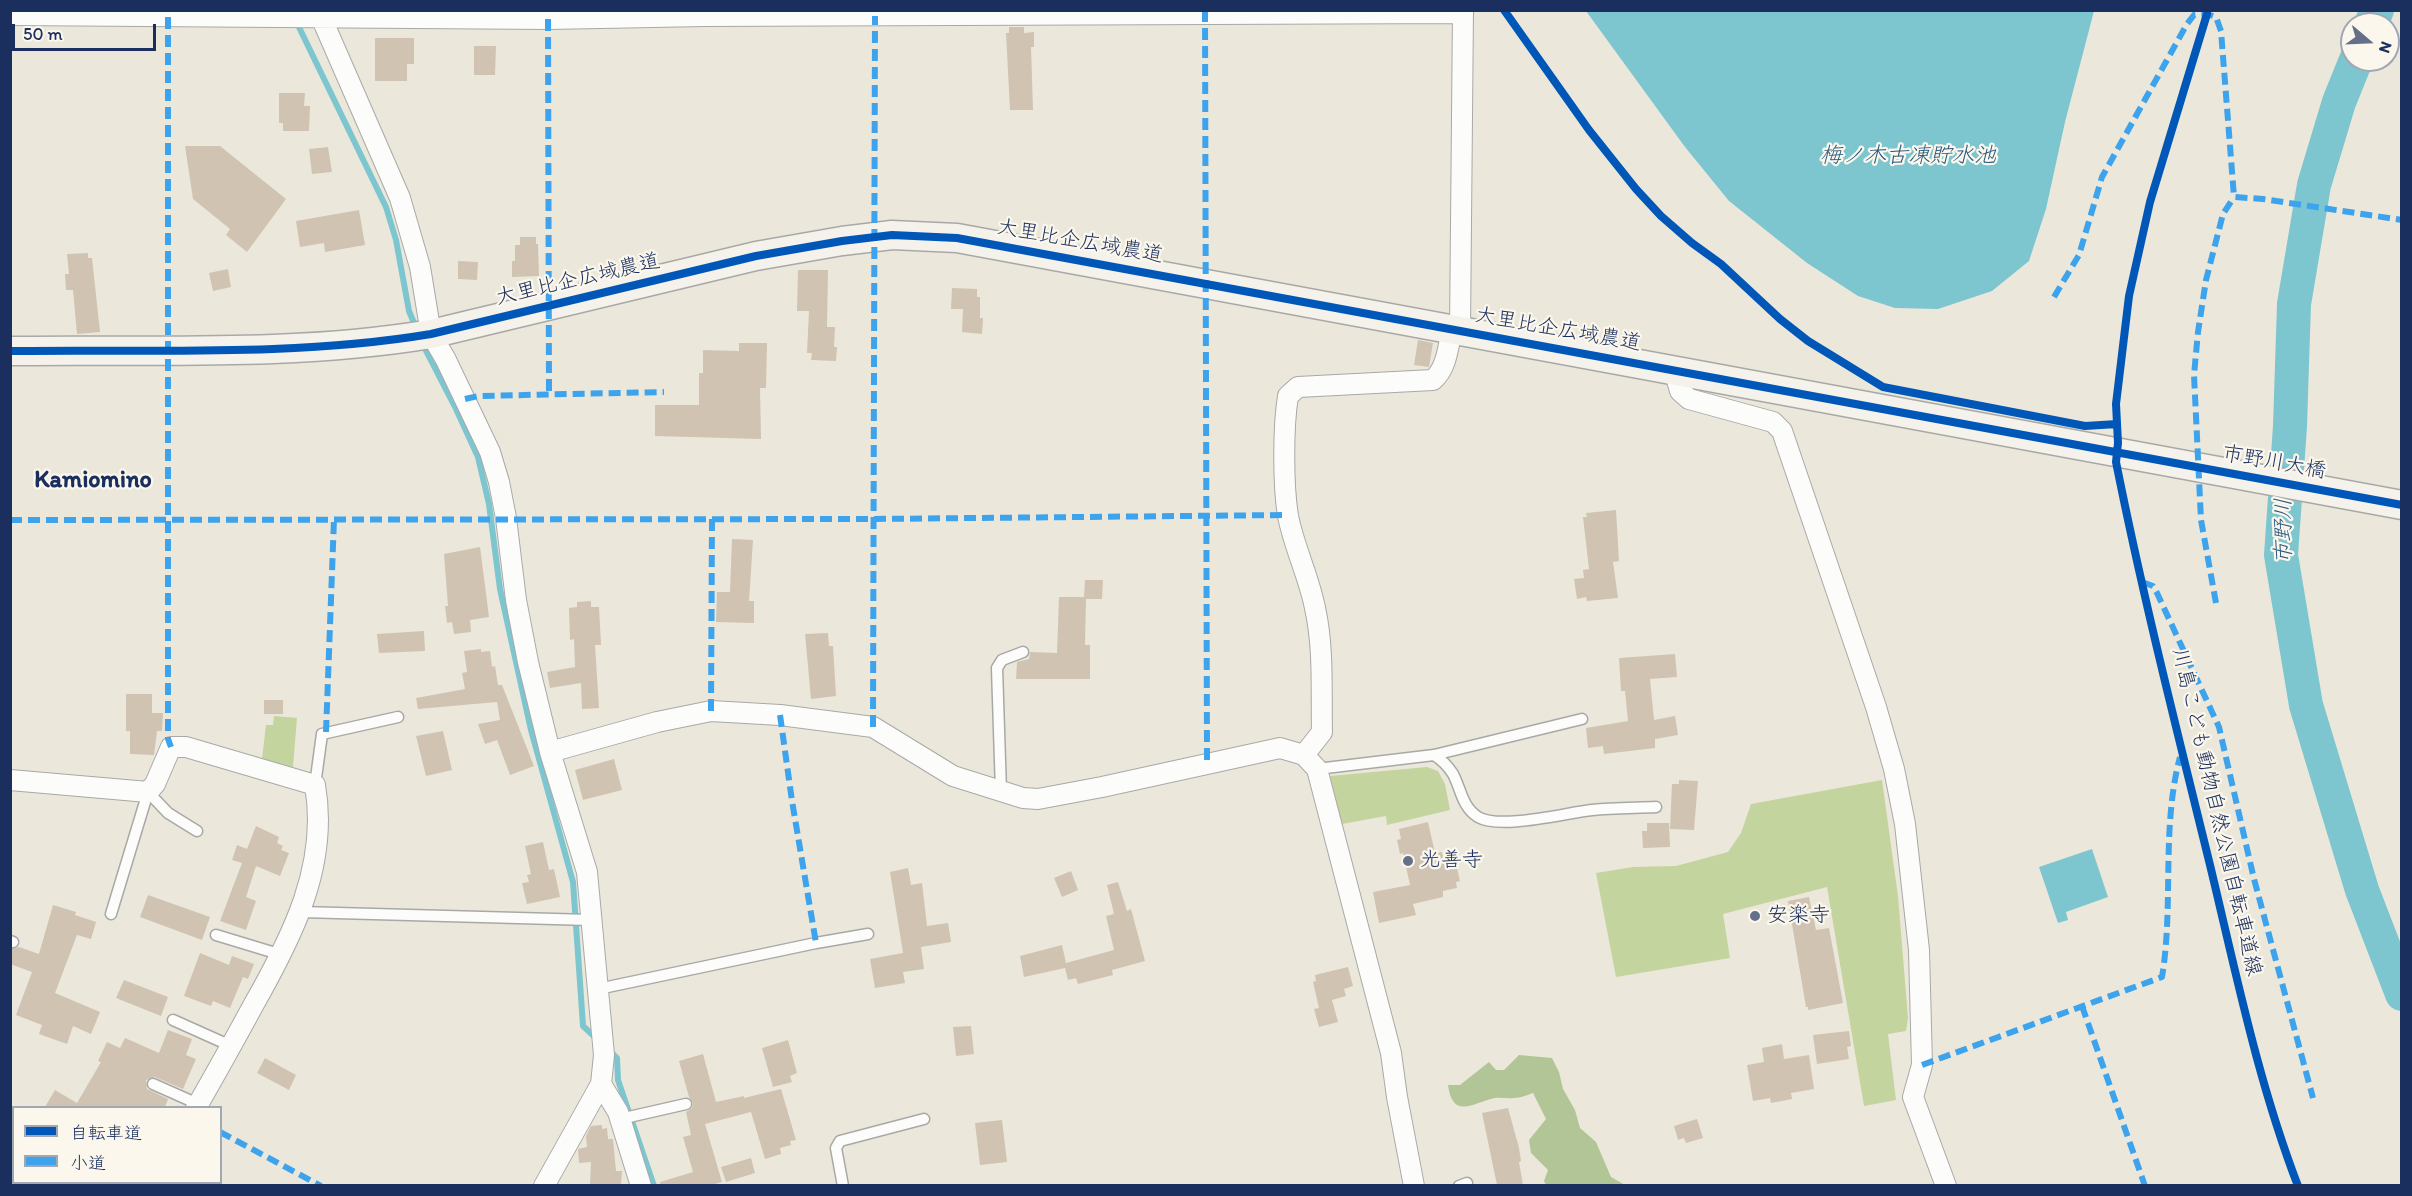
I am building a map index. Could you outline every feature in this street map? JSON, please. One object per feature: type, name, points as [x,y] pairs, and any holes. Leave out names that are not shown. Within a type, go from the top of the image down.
[{"type":"street","points":[[10,15],[705,16],[1463,12],[1456,329],[1444,366],[1433,380],[1298,387],[1287,396],[1285,465],[1288,515],[1316,609],[1320,645],[1322,732],[1310,762],[1391,1053],[1414,1185]]},
{"type":"street","points":[[319,14],[400,198],[420,267],[431,334],[490,452],[506,518],[516,600],[526,652],[550,752],[587,872],[604,1055],[601,1084],[544,1185]]},
{"type":"street","name":"大里比企広域農道","points":[[10,351],[314,348],[377,343],[431,334],[756,256],[892,235],[957,238],[2139,456]]},
{"type":"street","points":[[1674,369],[1680,391],[1689,399],[1773,422],[1782,431],[1876,707],[1894,769],[1905,824],[1919,950],[1922,1065],[1913,1097],[1946,1185]]},
{"type":"street","name":"市野川大橋","points":[[2139,456],[2402,504]]},
{"type":"street","points":[[550,752],[657,722],[711,711],[780,715],[873,727],[953,776],[1023,798],[1038,799],[1280,748],[1310,762]]},
{"type":"street","points":[[10,780],[148,792],[155,784],[171,747],[186,747],[315,785],[318,830],[314,860],[301,912],[282,955],[197,1106]]},
{"type":"street","points":[[601,1084],[620,1119],[641,1185]]},
{"type":"lane","points":[[1001,792],[997,668],[1002,660],[1023,652]]},
{"type":"lane","points":[[315,785],[322,734],[399,717]]},
{"type":"lane","points":[[1310,762],[1434,755],[1582,719]]},
{"type":"lane","points":[[1434,755],[1453,775],[1462,800],[1479,817],[1490,821],[1507,822],[1590,810],[1656,807]]},
{"type":"lane","points":[[111,914],[148,792],[168,813],[197,831]]},
{"type":"lane","points":[[301,912],[590,920]]},
{"type":"lane","points":[[216,934],[282,955]]},
{"type":"lane","points":[[598,990],[868,934]]},
{"type":"lane","points":[[173,1020],[231,1046]]},
{"type":"lane","points":[[153,1084],[197,1106]]},
{"type":"lane","points":[[620,1119],[686,1104]]},
{"type":"lane","points":[[843,1185],[836,1148],[840,1141],[924,1119]]},
{"type":"green space","points":[[274,716],[297,718],[293,767],[262,759],[266,725],[273,725]]},
{"type":"green space","points":[[1427,767],[1438,771],[1445,784],[1450,810],[1387,825],[1386,816],[1342,824],[1330,776]]},
{"type":"green space","points":[[1882,780],[1898,896],[1908,1018],[1906,1031],[1888,1034],[1896,1100],[1864,1106],[1827,887],[1723,914],[1730,958],[1616,977],[1596,873],[1633,867],[1676,866],[1728,852],[1741,833],[1751,804]]},
{"type":"green space","points":[[1519,1055],[1552,1058],[1559,1072],[1563,1089],[1575,1110],[1580,1128],[1596,1142],[1611,1177],[1625,1185],[1546,1185],[1544,1181],[1548,1170],[1531,1153],[1529,1140],[1546,1119],[1533,1093],[1517,1098],[1495,1098],[1465,1106],[1454,1103],[1448,1085],[1460,1085],[1489,1062],[1496,1070],[1504,1070]]},
{"type":"water","name":"梅ノ木古凍貯水池","points":[[1586,11],[2094,11],[2065,122],[2046,209],[2029,261],[1992,291],[1938,309],[1895,308],[1858,296],[1807,263],[1729,201],[1685,147]]},
{"type":"water","points":[[2092,849],[2108,897],[2066,912],[2068,920],[2058,923],[2039,867]]},
{"type":"building","points":[[1009,27],[1024,27],[1024,33],[1034,32],[1034,47],[1031,47],[1033,110],[1010,110],[1006,33],[1009,33]]},
{"type":"building","points":[[375,38],[414,38],[414,64],[407,64],[407,81],[375,81]]},
{"type":"building","points":[[474,46],[496,46],[495,75],[474,75]]},
{"type":"building","points":[[279,93],[305,93],[304,106],[310,106],[309,131],[283,131],[283,123],[279,123]]},
{"type":"building","points":[[185,146],[220,146],[286,199],[247,252],[226,235],[230,229],[193,199]]},
{"type":"building","points":[[328,147],[332,172],[312,174],[309,149]]},
{"type":"building","points":[[359,210],[365,245],[325,252],[324,243],[300,247],[296,221]]},
{"type":"building","points":[[520,237],[536,237],[539,276],[512,277],[515,245],[520,245]]},
{"type":"building","points":[[88,253],[88,258],[92,258],[100,332],[77,334],[73,290],[66,290],[65,274],[69,274],[67,254]]},
{"type":"building","points":[[458,261],[478,262],[477,280],[458,279]]},
{"type":"building","points":[[228,269],[231,287],[213,291],[209,273]]},
{"type":"building","points":[[798,270],[828,270],[827,327],[835,327],[836,361],[811,360],[812,353],[807,353],[809,311],[797,311]]},
{"type":"building","points":[[952,288],[977,289],[977,297],[980,297],[980,318],[983,318],[982,334],[962,332],[963,309],[951,309]]},
{"type":"building","points":[[1418,340],[1433,343],[1429,367],[1414,365]]},
{"type":"building","points":[[739,343],[767,343],[766,388],[760,388],[761,439],[655,436],[655,405],[699,405],[699,373],[703,373],[703,350],[739,351]]},
{"type":"building","points":[[1616,510],[1619,561],[1613,562],[1618,598],[1587,601],[1586,597],[1577,599],[1574,579],[1584,578],[1583,570],[1589,569],[1583,517],[1587,517],[1586,513]]},
{"type":"building","points":[[732,539],[753,540],[749,601],[754,601],[754,623],[716,622],[717,592],[730,592]]},
{"type":"building","points":[[480,547],[489,617],[470,620],[471,632],[454,634],[452,622],[447,623],[444,554]]},
{"type":"building","points":[[1085,580],[1103,580],[1102,599],[1086,599],[1085,645],[1090,645],[1090,679],[1016,679],[1017,662],[1029,659],[1030,652],[1057,653],[1059,597],[1084,597]]},
{"type":"building","points":[[591,601],[591,607],[599,607],[601,645],[595,645],[599,708],[582,709],[581,683],[550,688],[547,672],[575,667],[574,639],[570,640],[569,608],[577,607],[577,602]]},
{"type":"building","points":[[424,631],[425,651],[379,653],[377,634]]},
{"type":"building","points":[[828,633],[829,646],[833,646],[836,696],[811,699],[805,634]]},
{"type":"building","points":[[481,649],[481,652],[490,651],[498,685],[502,685],[534,766],[510,775],[497,740],[485,744],[478,724],[500,720],[497,702],[418,709],[416,698],[465,689],[462,673],[467,672],[464,651]]},
{"type":"building","points":[[1675,654],[1677,677],[1650,679],[1654,720],[1675,716],[1678,735],[1655,739],[1655,748],[1604,754],[1603,746],[1588,748],[1586,728],[1628,721],[1625,691],[1621,691],[1619,658]]},
{"type":"building","points":[[126,694],[152,694],[152,713],[163,713],[162,731],[157,731],[154,755],[130,754],[130,731],[126,731]]},
{"type":"building","points":[[264,700],[283,700],[283,714],[264,714]]},
{"type":"building","points":[[443,731],[452,770],[426,776],[416,736]]},
{"type":"building","points":[[614,759],[622,790],[583,800],[575,770]]},
{"type":"building","points":[[1679,780],[1698,781],[1694,830],[1670,829],[1672,784],[1679,784]]},
{"type":"building","points":[[1428,822],[1435,853],[1442,852],[1445,867],[1456,864],[1460,881],[1456,882],[1457,888],[1443,891],[1443,897],[1413,904],[1416,915],[1379,923],[1373,892],[1410,885],[1403,853],[1400,854],[1397,840],[1401,839],[1399,829]]},
{"type":"building","points":[[1647,823],[1669,823],[1670,847],[1643,848],[1642,831],[1647,831]]},
{"type":"building","points":[[256,826],[279,837],[277,843],[283,846],[281,850],[289,853],[280,876],[256,866],[246,897],[256,901],[246,930],[220,921],[242,863],[232,860],[237,845],[247,849]]},
{"type":"building","points":[[543,842],[549,870],[554,869],[560,897],[527,904],[522,883],[529,882],[527,875],[531,874],[525,846]]},
{"type":"building","points":[[908,868],[911,885],[922,883],[927,926],[948,923],[951,942],[921,947],[924,969],[903,972],[905,983],[875,988],[870,959],[903,953],[890,872]]},
{"type":"building","points":[[1071,871],[1078,890],[1062,897],[1054,878]]},
{"type":"building","points":[[1118,882],[1127,911],[1131,909],[1145,961],[1112,970],[1113,975],[1078,984],[1076,978],[1068,980],[1065,968],[1024,977],[1020,956],[1062,945],[1066,963],[1114,950],[1106,916],[1114,914],[1107,885]]},
{"type":"building","points":[[148,895],[210,917],[202,940],[140,917]]},
{"type":"building","points":[[1809,897],[1816,930],[1829,928],[1843,1003],[1808,1010],[1788,901]]},
{"type":"building","points":[[53,905],[76,912],[75,915],[96,922],[91,939],[77,935],[55,993],[100,1012],[91,1034],[73,1026],[67,1044],[39,1034],[42,1025],[16,1015],[32,972],[10,964],[10,949],[19,947],[39,954]]},
{"type":"building","points":[[200,953],[229,965],[232,956],[254,964],[248,979],[243,977],[230,1008],[213,1001],[211,1006],[184,996]]},
{"type":"building","points":[[1348,967],[1353,986],[1344,989],[1346,996],[1332,1000],[1338,1022],[1319,1027],[1314,1009],[1319,1008],[1313,982],[1316,981],[1315,975]]},
{"type":"building","points":[[124,980],[168,997],[161,1016],[116,998]]},
{"type":"building","points":[[971,1026],[974,1054],[956,1056],[953,1027]]},
{"type":"building","points":[[168,1030],[192,1039],[186,1055],[196,1059],[183,1089],[155,1077],[146,1080],[147,1089],[168,1099],[165,1106],[46,1106],[55,1090],[77,1103],[101,1062],[98,1061],[107,1042],[120,1048],[125,1038],[159,1053]]},
{"type":"building","points":[[1849,1031],[1851,1046],[1847,1047],[1849,1059],[1817,1064],[1813,1035]]},
{"type":"building","points":[[788,1040],[797,1073],[790,1076],[792,1082],[773,1087],[762,1048]]},
{"type":"building","points":[[1782,1044],[1784,1059],[1809,1055],[1814,1089],[1791,1093],[1792,1099],[1771,1103],[1770,1098],[1753,1101],[1747,1065],[1764,1062],[1762,1048]]},
{"type":"building","points":[[703,1054],[716,1102],[781,1089],[796,1140],[790,1141],[791,1145],[780,1148],[781,1154],[765,1159],[751,1112],[705,1124],[722,1182],[711,1185],[660,1185],[660,1182],[693,1172],[683,1137],[691,1135],[686,1112],[692,1108],[693,1103],[689,1097],[679,1061]]},
{"type":"building","points":[[265,1058],[296,1075],[289,1090],[257,1073]]},
{"type":"building","points":[[1508,1108],[1519,1148],[1523,1185],[1497,1185],[1482,1113]]},
{"type":"building","points":[[1697,1119],[1703,1138],[1686,1143],[1684,1138],[1678,1140],[1674,1126]]},
{"type":"building","points":[[1002,1120],[1007,1162],[980,1165],[975,1123]]},
{"type":"building","points":[[602,1125],[602,1129],[607,1128],[608,1139],[613,1139],[616,1171],[622,1171],[621,1185],[590,1185],[591,1162],[579,1163],[578,1149],[587,1147],[586,1136],[591,1126]]},
{"type":"building","points":[[751,1158],[755,1173],[726,1182],[721,1167]]},
{"type":"waterway","points":[[296,21],[386,207],[396,240],[409,311],[416,328]]},
{"type":"waterway","name":"市野川","points":[[2351,72],[2339,102],[2314,185],[2294,304],[2290,426],[2281,555],[2306,705],[2362,890],[2402,994]]},
{"type":"waterway","points":[[422,343],[478,457],[489,504],[500,589],[531,730],[573,882],[583,1026],[598,1040]]},
{"type":"waterway","points":[[608,1049],[617,1058],[618,1080],[654,1186]]},
{"type":"marked path","points":[[1205,10],[1207,764]]},
{"type":"marked path","points":[[2054,297],[2079,255],[2102,177],[2194,15],[2207,14],[2216,17],[2221,31],[2234,197],[2263,199],[2402,220]]},
{"type":"marked path","points":[[873,727],[875,16]]},
{"type":"marked path","points":[[168,17],[168,739],[171,747]]},
{"type":"marked path","points":[[548,19],[549,394]]},
{"type":"marked path","points":[[2216,603],[2201,520],[2194,375],[2206,280],[2223,214],[2234,197]]},
{"type":"marked path","points":[[465,399],[478,396],[664,392]]},
{"type":"marked path","points":[[10,520],[873,519],[1288,515]]},
{"type":"marked path","points":[[711,711],[712,518]]},
{"type":"marked path","points":[[326,732],[334,519]]},
{"type":"marked path","points":[[2142,582],[2153,586],[2157,593],[2219,727],[2254,879],[2313,1098]]},
{"type":"marked path","points":[[780,715],[816,943]]},
{"type":"marked path","points":[[1922,1065],[2162,977],[2167,922],[2171,811],[2180,757]]},
{"type":"marked path","points":[[2082,1006],[2145,1186]]},
{"type":"marked path","points":[[222,1133],[321,1186]]},
{"type":"cycle path","points":[[1504,10],[1589,130],[1636,189],[1661,216],[1721,264],[1780,319],[1808,341],[1883,387],[2085,426],[2117,424]]},
{"type":"cycle path","name":"川島こども動物自然公園自転車道線","points":[[2207,14],[2150,202],[2129,296],[2116,404],[2118,443],[2116,462],[2149,614],[2259,1067],[2298,1186]]},
{"type":"cycle path","points":[[10,351],[274,349],[379,341],[431,334],[756,256],[892,235],[957,238],[2402,505]]},
{"type":"place","name":"光善寺","points":[[1408,861]]},
{"type":"place","name":"安楽寺","points":[[1755,916]]},
{"type":"district","name":"Kamiomino","points":[[93,481]]}]
